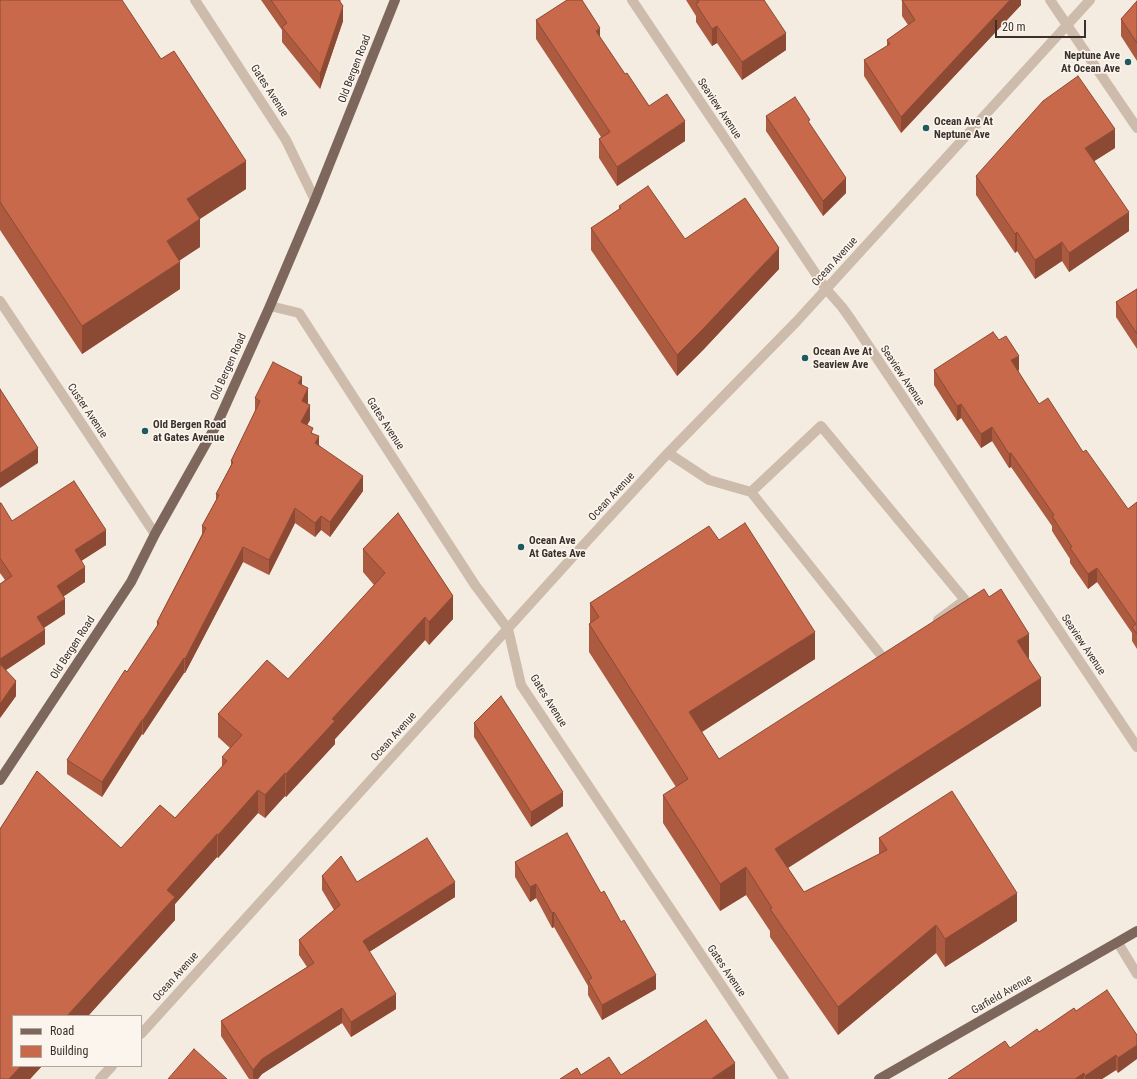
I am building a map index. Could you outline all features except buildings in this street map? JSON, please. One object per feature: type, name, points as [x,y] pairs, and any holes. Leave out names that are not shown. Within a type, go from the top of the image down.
[{"type":"main road","name":"Old Bergen Road","points":[[0,780],[131,582],[155,534],[218,422],[270,306],[344,131],[395,0]]},
{"type":"main road","name":"Garfield Avenue","points":[[879,1079],[1137,931]]},
{"type":"street","name":"Gates Avenue","points":[[195,0],[286,140],[315,200]]},
{"type":"street","name":"Seaview Avenue","points":[[632,0],[826,289],[852,321],[1137,747]]},
{"type":"street","points":[[1050,0],[1137,128]]},
{"type":"street","name":"Ocean Avenue","points":[[142,1033],[668,453],[797,321],[1090,0]]},
{"type":"street","name":"Custer Avenue","points":[[0,301],[155,534]]},
{"type":"street","name":"Gates Avenue","points":[[270,306],[299,313],[476,585],[508,629],[521,685],[784,1079]]},
{"type":"street","points":[[751,492],[821,426],[965,600],[928,627]]},
{"type":"street","points":[[668,453],[710,480],[751,492],[884,659],[897,650]]},
{"type":"street","points":[[1118,943],[1137,974]]},
{"type":"street","points":[[100,1079],[111,1067]]},
{"type":"place","name":"Neptune Ave At Ocean Ave","points":[[1128,62]]},
{"type":"place","name":"Ocean Ave At Neptune Ave","points":[[926,128]]},
{"type":"place","name":"Ocean Ave At Seaview Ave","points":[[805,358]]},
{"type":"place","name":"Old Bergen Road at Gates Avenue","points":[[145,431]]},
{"type":"place","name":"Ocean Ave At Gates Ave","points":[[521,547]]}]
